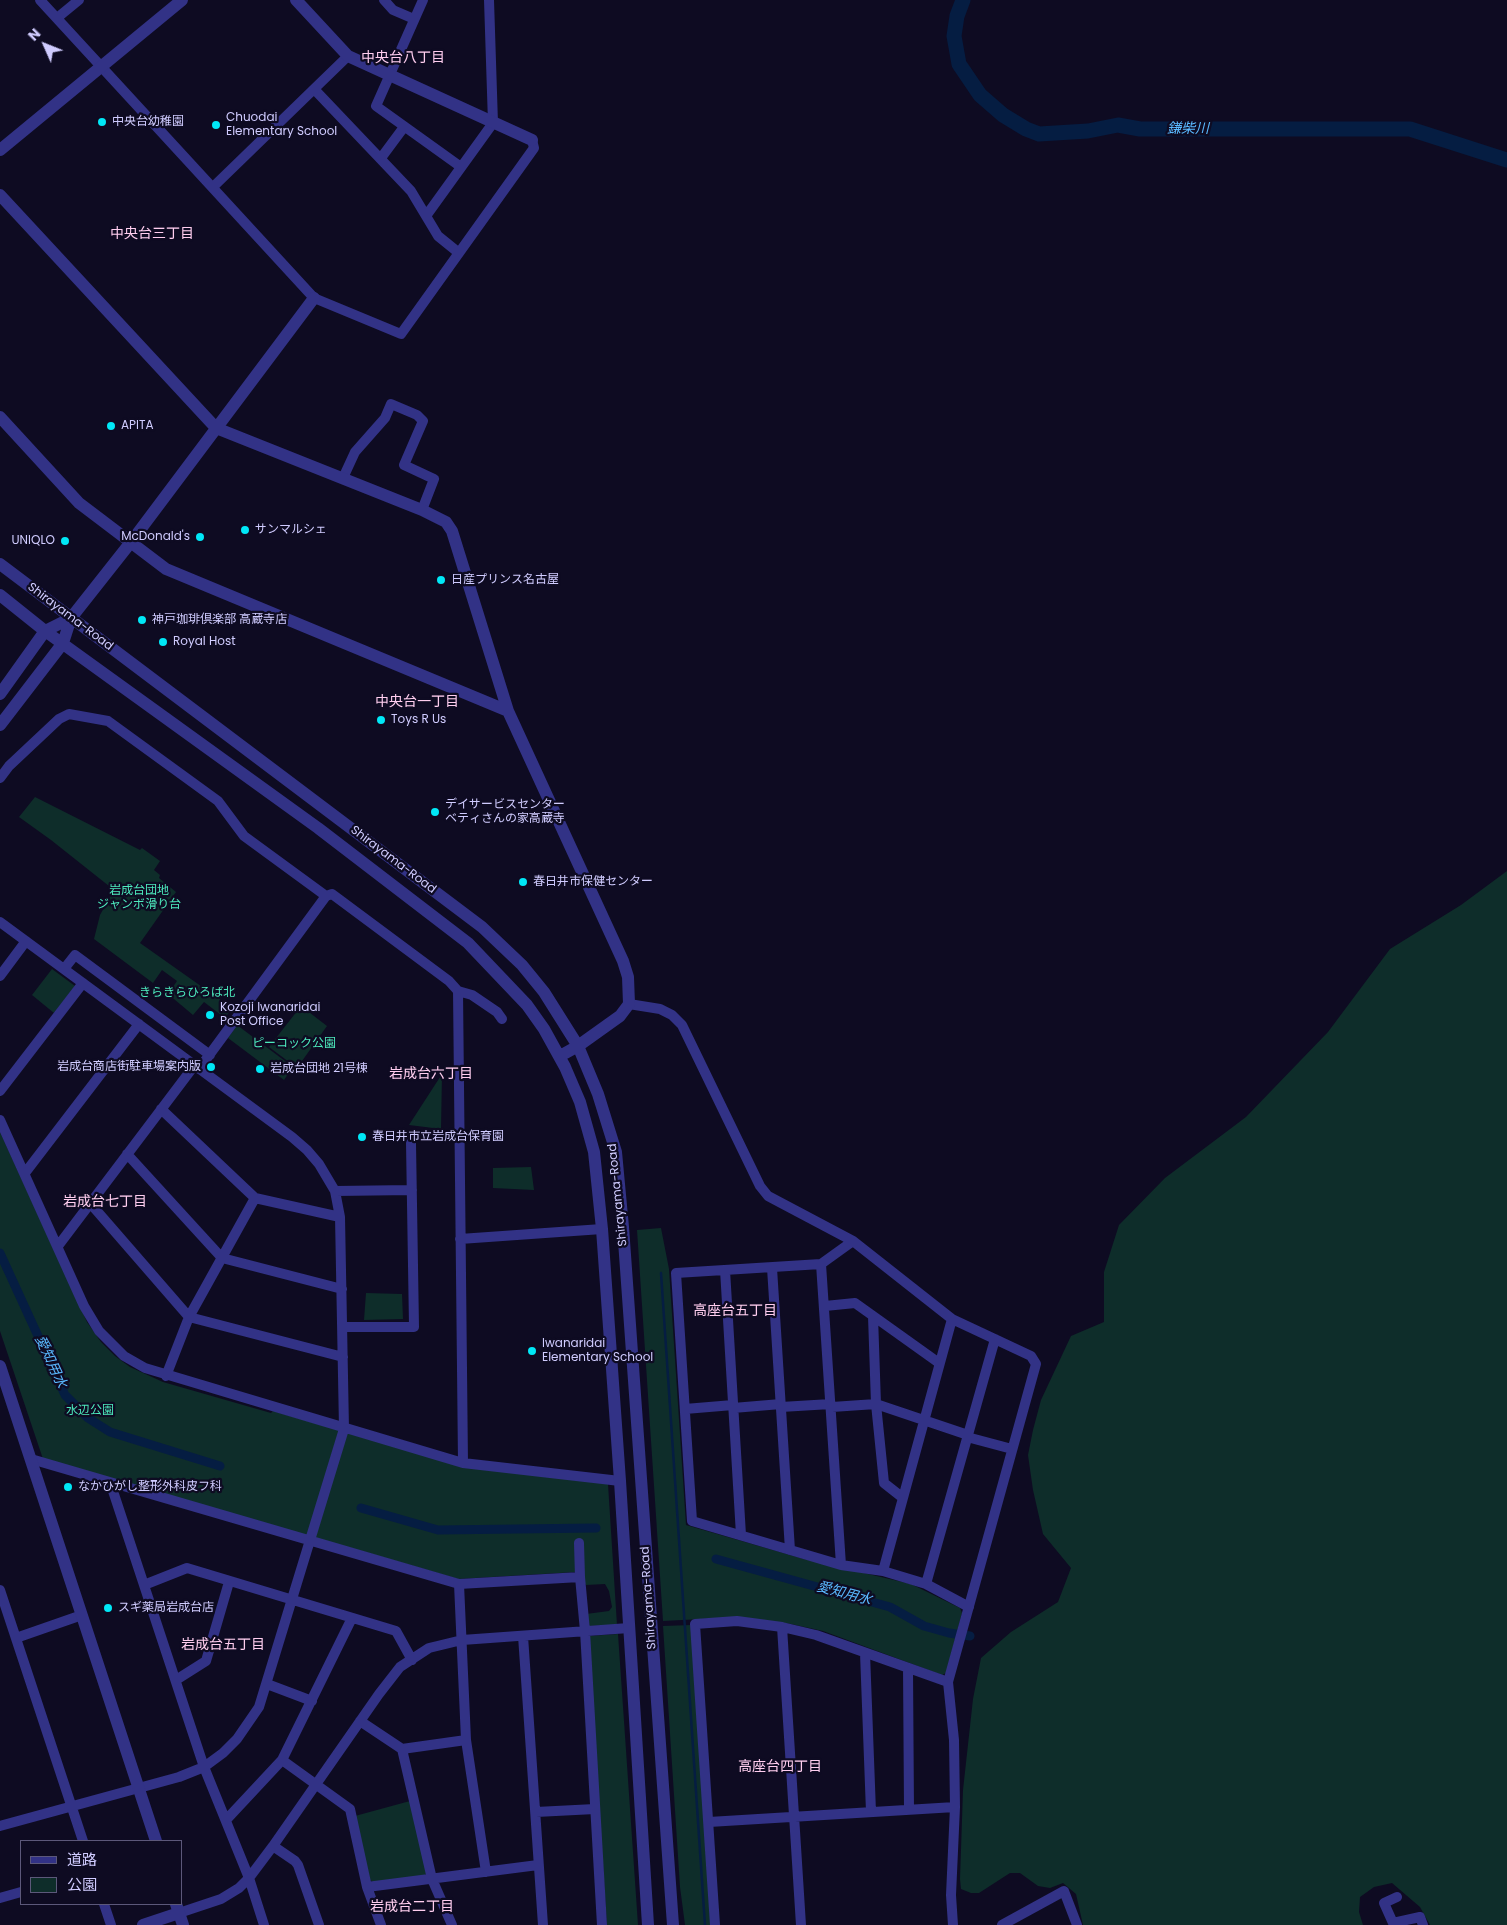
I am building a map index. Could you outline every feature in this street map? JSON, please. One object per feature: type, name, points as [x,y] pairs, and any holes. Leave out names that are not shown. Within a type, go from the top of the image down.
[{"type":"street","points":[[40,0],[314,298],[400,334],[534,148],[532,140],[348,56],[296,0]]},
{"type":"street","points":[[58,18],[80,0]]},
{"type":"street","points":[[0,150],[182,0]]},
{"type":"street","points":[[384,0],[393,10],[414,19]]},
{"type":"street","points":[[423,0],[376,106],[461,167]]},
{"type":"street","points":[[426,216],[493,123],[489,0]]},
{"type":"street","points":[[213,187],[348,56]]},
{"type":"street","points":[[314,89],[411,191],[438,236],[459,253]]},
{"type":"street","points":[[381,158],[404,127]]},
{"type":"street","points":[[0,194],[216,428],[422,510],[446,522],[452,531],[508,711],[623,962],[628,977],[629,1004],[620,1016],[578,1046],[560,1056]]},
{"type":"street","points":[[0,725],[63,644],[71,618],[131,542],[314,298]]},
{"type":"street","points":[[343,478],[355,452],[385,418],[391,404],[417,415],[423,421],[404,465],[434,479],[422,510]]},
{"type":"street","points":[[0,417],[79,503],[166,568],[508,711]]},
{"type":"street","name":"Shirayama-Road","points":[[0,564],[482,927],[528,972],[544,992],[578,1046],[598,1094],[616,1152],[673,1925]]},
{"type":"street","name":"Shirayama-Road","points":[[0,595],[63,644],[318,828],[468,943],[527,1005],[560,1056],[580,1102],[594,1152],[602,1229],[648,1925]]},
{"type":"street","points":[[0,694],[46,631],[71,618]]},
{"type":"street","points":[[0,778],[9,766],[59,719],[69,714],[108,721],[218,801],[244,836],[326,896]]},
{"type":"street","points":[[58,1246],[161,1109],[197,1067],[210,1055],[326,896],[332,894],[450,981],[458,991],[472,995],[497,1012],[502,1019]]},
{"type":"street","points":[[0,922],[307,1150],[328,1177],[335,1191],[340,1218],[344,1428],[267,1684],[259,1707],[237,1739],[223,1754],[204,1767],[179,1777],[0,1826]]},
{"type":"street","points":[[0,976],[26,941]]},
{"type":"street","points":[[64,969],[75,955],[210,1055]]},
{"type":"street","points":[[0,1091],[83,983]]},
{"type":"street","points":[[458,991],[463,1463]]},
{"type":"street","points":[[629,1004],[660,1009],[672,1015],[682,1025],[760,1186],[768,1196],[853,1240],[952,1318],[1031,1356],[1036,1364],[948,1682],[954,1740],[955,1807],[951,1894],[953,1925]]},
{"type":"street","points":[[25,1173],[139,1024]]},
{"type":"street","points":[[161,1109],[254,1198],[340,1218]]},
{"type":"street","points":[[0,1120],[84,1306],[98,1331],[124,1356],[145,1368],[166,1376],[463,1463],[620,1481]]},
{"type":"street","points":[[343,1327],[414,1327],[411,1143]]},
{"type":"street","points":[[127,1154],[222,1258],[342,1289]]},
{"type":"street","points":[[335,1191],[412,1190]]},
{"type":"street","points":[[166,1376],[189,1317],[254,1198]]},
{"type":"street","points":[[90,1203],[189,1317],[343,1357]]},
{"type":"street","points":[[460,1239],[602,1229]]},
{"type":"street","points":[[853,1240],[821,1264],[676,1273],[692,1521],[841,1565],[883,1570],[926,1584],[969,1607]]},
{"type":"street","points":[[821,1264],[841,1565]]},
{"type":"street","points":[[772,1268],[790,1550]]},
{"type":"street","points":[[725,1270],[741,1535]]},
{"type":"street","points":[[825,1306],[855,1303],[939,1363]]},
{"type":"street","points":[[873,1316],[876,1404],[884,1483],[903,1498]]},
{"type":"street","points":[[883,1570],[952,1318]]},
{"type":"street","points":[[926,1584],[995,1339]]},
{"type":"street","points":[[0,1366],[156,1840]]},
{"type":"street","points":[[685,1409],[876,1404],[1012,1449]]},
{"type":"street","points":[[31,1459],[459,1584],[580,1576]]},
{"type":"street","points":[[110,1482],[204,1767],[226,1820],[264,1925]]},
{"type":"street","points":[[579,1543],[602,1925]]},
{"type":"street","points":[[144,1585],[187,1568],[396,1631],[412,1660]]},
{"type":"street","points":[[176,1680],[206,1661],[229,1582]]},
{"type":"street","points":[[459,1584],[466,1740],[486,1872]]},
{"type":"street","points":[[0,1590],[83,1840]]},
{"type":"street","points":[[16,1638],[82,1615]]},
{"type":"street","points":[[226,1820],[282,1760],[352,1618]]},
{"type":"street","points":[[715,1925],[695,1624],[737,1621],[782,1627],[816,1635],[948,1682]]},
{"type":"street","points":[[782,1627],[801,1925]]},
{"type":"street","points":[[143,1925],[221,1899],[239,1888],[273,1846],[400,1667],[429,1648],[462,1640],[629,1628]]},
{"type":"street","points":[[523,1636],[542,1925]]},
{"type":"street","points":[[865,1653],[871,1812]]},
{"type":"street","points":[[908,1668],[910,1810]]},
{"type":"street","points":[[267,1684],[312,1701]]},
{"type":"street","points":[[360,1721],[402,1749],[466,1740]]},
{"type":"street","points":[[402,1749],[432,1879],[452,1925]]},
{"type":"street","points":[[282,1760],[350,1809],[367,1887],[381,1925]]},
{"type":"street","points":[[708,1822],[955,1807]]},
{"type":"street","points":[[536,1812],[595,1809]]},
{"type":"street","points":[[273,1846],[298,1865],[319,1925]]},
{"type":"street","points":[[367,1887],[538,1865]]},
{"type":"street","points":[[1002,1925],[1064,1891],[1077,1925]]},
{"type":"street","points":[[0,1898],[20,1892]]},
{"type":"street","points":[[1397,1898],[1384,1903],[1393,1923],[1420,1917],[1423,1925]]},
{"type":"street","points":[[104,1905],[111,1925]]},
{"type":"green space","name":"岩成台団地 ジャンボ滑り台","points":[[35,797],[140,850],[142,848],[160,861],[154,870],[160,875],[159,878],[176,892],[140,943],[232,1008],[225,1018],[204,1002],[193,1015],[168,994],[177,981],[162,970],[153,983],[94,939],[100,915],[114,890],[19,817]]},
{"type":"green space","points":[[1507,871],[1507,1925],[1430,1925],[1420,1907],[1392,1883],[1374,1887],[1360,1897],[1359,1912],[1363,1925],[1083,1925],[1076,1894],[1063,1883],[1050,1888],[1038,1886],[1020,1873],[1010,1873],[979,1893],[971,1893],[961,1889],[963,1790],[973,1699],[981,1658],[1011,1632],[1058,1602],[1071,1568],[1043,1534],[1033,1490],[1028,1455],[1033,1430],[1041,1400],[1071,1336],[1104,1322],[1104,1272],[1119,1225],[1165,1178],[1246,1117],[1328,1032],[1390,949],[1461,905]]},
{"type":"green space","points":[[52,969],[75,986],[54,1013],[32,995]]},
{"type":"green space","name":"ピーコック公園","points":[[301,1006],[327,1026],[297,1068],[269,1047]]},
{"type":"green space","points":[[237,1025],[293,1067],[284,1080],[228,1038]]},
{"type":"green space","points":[[442,1074],[441,1129],[409,1125]]},
{"type":"green space","name":"水辺公園","points":[[0,1132],[87,1322],[101,1342],[130,1367],[163,1382],[271,1413],[273,1411],[464,1467],[608,1484],[617,1625],[589,1626],[586,1614],[609,1611],[612,1607],[609,1591],[605,1584],[586,1585],[576,1572],[458,1579],[43,1459],[0,1331]]},
{"type":"green space","points":[[531,1167],[534,1190],[493,1188],[493,1168]]},
{"type":"green space","points":[[661,1228],[669,1269],[686,1525],[804,1559],[911,1584],[960,1608],[962,1613],[946,1673],[942,1675],[823,1631],[791,1624],[740,1617],[663,1621],[637,1230]]},
{"type":"green space","points":[[366,1293],[402,1294],[403,1319],[364,1320]]},
{"type":"green space","points":[[692,1625],[712,1925],[685,1925],[680,1887],[663,1626]]},
{"type":"green space","points":[[618,1634],[638,1925],[607,1925],[588,1639],[590,1636]]},
{"type":"green space","points":[[410,1801],[427,1873],[424,1876],[373,1882],[370,1880],[355,1816]]},
{"type":"waterway","name":"鎌柴川","points":[[963,0],[957,16],[954,36],[959,64],[980,95],[1003,115],[1026,129],[1039,134],[1088,131],[1118,125],[1140,129],[1410,129],[1507,160]]},
{"type":"waterway","name":"愛知用水","points":[[0,1253],[65,1395],[88,1418],[110,1432],[220,1466]]},
{"type":"waterway","points":[[661,1273],[705,1925]]},
{"type":"waterway","name":"愛知用水","points":[[361,1508],[438,1530],[596,1528]]},
{"type":"waterway","name":"愛知用水","points":[[716,1559],[890,1607],[924,1626],[949,1633],[970,1636]]},
{"type":"place","name":"中央台幼稚園","points":[[102,122]]},
{"type":"place","name":"Chuodai Elementary School","points":[[216,125]]},
{"type":"place","name":"APITA","points":[[111,426]]},
{"type":"place","name":"サンマルシェ","points":[[245,530]]},
{"type":"place","name":"McDonald's","points":[[200,537]]},
{"type":"place","name":"UNIQLO","points":[[65,541]]},
{"type":"place","name":"日産プリンス名古屋","points":[[441,580]]},
{"type":"place","name":"神戸珈琲倶楽部 高蔵寺店","points":[[142,620]]},
{"type":"place","name":"Royal Host","points":[[163,642]]},
{"type":"place","name":"Toys R Us","points":[[381,720]]},
{"type":"place","name":"デイサービスセンター ベティさんの家高蔵寺","points":[[435,812]]},
{"type":"place","name":"春日井市保健センター","points":[[523,882]]},
{"type":"place","name":"Kozoji Iwanaridai Post Office","points":[[210,1015]]},
{"type":"place","name":"岩成台商店街駐車場案内版","points":[[211,1067]]},
{"type":"place","name":"岩成台団地 21号棟","points":[[260,1069]]},
{"type":"place","name":"春日井市立岩成台保育園","points":[[362,1137]]},
{"type":"place","name":"Iwanaridai Elementary School","points":[[532,1351]]},
{"type":"place","name":"なかひがし整形外科皮フ科","points":[[68,1487]]},
{"type":"place","name":"スギ薬局岩成台店","points":[[108,1608]]},
{"type":"district","name":"中央台八丁目","points":[[403,58]]},
{"type":"district","name":"中央台三丁目","points":[[152,234]]},
{"type":"district","name":"中央台一丁目","points":[[417,702]]},
{"type":"district","name":"岩成台六丁目","points":[[431,1074]]},
{"type":"district","name":"岩成台七丁目","points":[[105,1202]]},
{"type":"district","name":"高座台五丁目","points":[[735,1311]]},
{"type":"district","name":"岩成台五丁目","points":[[223,1645]]},
{"type":"district","name":"高座台四丁目","points":[[780,1767]]},
{"type":"district","name":"岩成台二丁目","points":[[412,1907]]},
{"type":"park label","name":"きらきらひろば北","points":[[187,993]]}]
